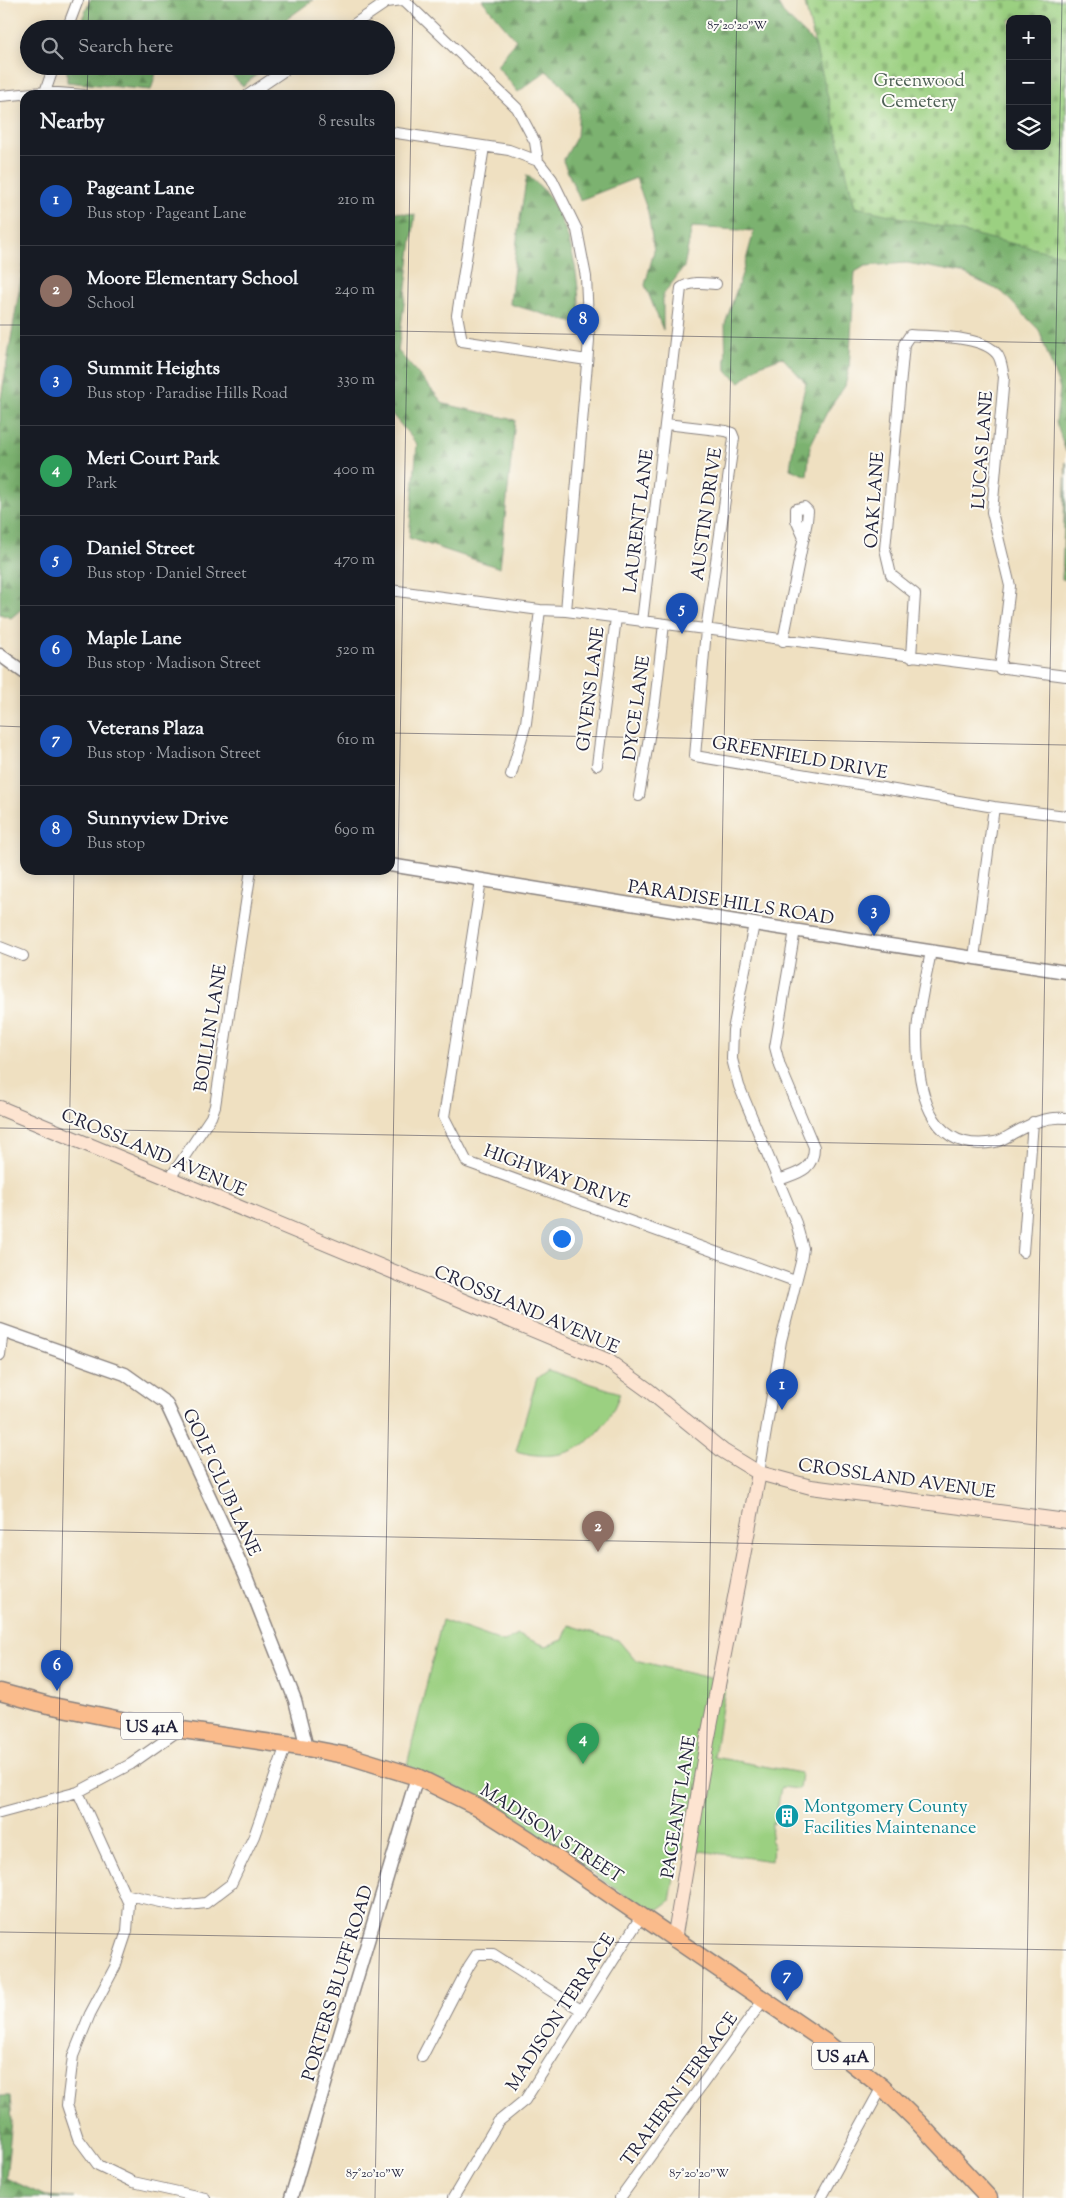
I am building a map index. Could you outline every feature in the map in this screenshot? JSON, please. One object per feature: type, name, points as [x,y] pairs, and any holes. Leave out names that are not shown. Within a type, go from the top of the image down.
[{"type":"main road","name":"CROSSLAND AVENUE","points":[[0,1108],[608,1361],[648,1390],[724,1451],[759,1472],[811,1487],[1066,1521]]},
{"type":"main road","name":"PAGEANT LANE","points":[[674,1940],[707,1742],[759,1472]]},
{"type":"main road","name":"MADISON STREET","points":[[0,1692],[48,1705],[178,1731],[307,1748],[349,1756],[417,1777],[478,1807],[642,1915],[674,1940],[824,2041],[882,2087],[918,2122],[989,2198]]},
{"type":"street","points":[[71,20],[78,0]]},
{"type":"street","points":[[360,20],[386,2],[404,0],[517,108],[535,142],[538,161]]},
{"type":"street","points":[[46,90],[51,75]]},
{"type":"street","points":[[255,90],[278,75]]},
{"type":"street","points":[[0,96],[20,94]]},
{"type":"street","points":[[395,133],[509,150],[538,161],[546,168],[562,196],[577,230],[587,294],[589,340],[566,611]]},
{"type":"street","points":[[484,147],[457,315],[462,341],[587,360]]},
{"type":"street","name":"LAURENT LANE","points":[[642,622],[681,288],[685,285],[701,282],[716,284]]},
{"type":"street","name":"OAK LANE","points":[[910,334],[904,344],[885,549],[891,575],[915,594],[911,657]]},
{"type":"street","name":"LUCAS LANE","points":[[910,334],[975,341],[988,346],[998,355],[1001,363],[1004,377],[992,512],[1010,586],[1000,668]]},
{"type":"street","name":"AUSTIN DRIVE","points":[[666,424],[732,433],[733,443],[728,466],[706,630]]},
{"type":"street","points":[[783,640],[804,538]]},
{"type":"street","points":[[395,591],[1066,676]]},
{"type":"street","points":[[512,775],[526,723],[540,610]]},
{"type":"street","name":"GIVENS LANE","points":[[597,765],[616,618]]},
{"type":"street","name":"DYCE LANE","points":[[639,796],[655,702],[664,624]]},
{"type":"street","name":"GREENFIELD DRIVE","points":[[706,630],[695,756],[994,807],[1066,816]]},
{"type":"street","points":[[0,655],[20,669]]},
{"type":"street","points":[[974,958],[994,807]]},
{"type":"street","name":"PARADISE HILLS ROAD","points":[[395,866],[1066,972]]},
{"type":"street","name":"BOILLIN LANE","points":[[170,1178],[211,1117],[215,1106],[250,875]]},
{"type":"street","name":"HIGHWAY DRIVE","points":[[481,880],[444,1117],[468,1162],[796,1281]]},
{"type":"street","name":"PAGEANT LANE","points":[[754,924],[733,1030],[732,1059],[739,1086],[779,1180],[802,1242],[801,1262],[781,1341],[759,1472]]},
{"type":"street","points":[[779,1180],[805,1169],[812,1163],[814,1156],[814,1148],[780,1066],[775,1046],[795,930]]},
{"type":"street","points":[[0,947],[23,956]]},
{"type":"street","points":[[931,951],[917,1033],[925,1102],[934,1122],[952,1138],[975,1143],[997,1142],[1033,1122],[1051,1117],[1066,1118]]},
{"type":"street","points":[[1023,1252],[1033,1122]]},
{"type":"street","points":[[0,1355],[2,1331]]},
{"type":"street","name":"GOLF CLUB LANE","points":[[2,1331],[125,1374],[166,1403],[245,1573],[295,1700],[307,1748]]},
{"type":"street","points":[[0,1813],[78,1792],[131,1764],[178,1731]]},
{"type":"street","points":[[124,1894],[179,1906],[206,1903],[231,1884],[254,1836],[286,1745]]},
{"type":"street","name":"PORTERS BLUFF ROAD","points":[[291,2198],[417,1777]]},
{"type":"street","points":[[78,1792],[129,1904],[127,1931],[115,1967],[90,2014],[73,2056],[68,2105],[78,2138],[98,2165],[133,2182],[205,2198]]},
{"type":"street","name":"MADISON TERRACE","points":[[454,2198],[498,2122],[525,2100],[642,1915]]},
{"type":"street","points":[[422,2057],[477,1954],[493,1954],[581,2010]]},
{"type":"street","name":"TRAHERN TERRACE","points":[[620,2198],[764,1999]]},
{"type":"street","points":[[821,2198],[882,2087]]},
{"type":"green space","points":[[90,0],[313,0],[285,20],[82,20]]},
{"type":"green space","points":[[482,0],[776,0],[783,13],[815,44],[825,84],[1006,145],[1006,150],[1051,150],[1051,127],[1066,58],[1066,452],[1056,422],[1060,389],[1039,330],[1002,292],[962,273],[907,263],[865,266],[855,272],[849,369],[845,386],[827,412],[810,446],[807,476],[790,469],[797,420],[806,383],[782,357],[760,365],[740,382],[726,371],[725,324],[754,231],[692,227],[684,267],[663,295],[663,330],[645,285],[654,251],[648,212],[636,178],[580,200],[563,161],[577,136],[579,107],[558,80],[546,71],[518,92],[497,66],[516,40]]},
{"type":"green space","name":"Greenwood Cemetery","points":[[804,0],[1066,0],[1066,256],[855,207]]},
{"type":"green space","points":[[67,75],[155,75],[151,90],[67,82]]},
{"type":"green space","points":[[231,75],[256,75],[243,86]]},
{"type":"green space","points":[[527,175],[547,194],[570,243],[578,291],[580,325],[510,304],[518,231]]},
{"type":"green space","points":[[395,212],[415,215],[398,351],[444,404],[515,420],[500,568],[409,538],[417,444],[395,418]]},
{"type":"green space","points":[[20,286],[20,610],[11,618],[0,614],[0,404]]},
{"type":"green space","points":[[1066,462],[1066,580],[1062,579]]},
{"type":"green space","points":[[548,1370],[620,1393],[604,1425],[581,1446],[567,1452],[552,1455],[535,1455],[516,1451],[537,1378]]},
{"type":"green space","points":[[442,1620],[504,1642],[518,1635],[546,1646],[563,1640],[569,1625],[618,1640],[635,1660],[726,1682],[714,1757],[801,1773],[799,1789],[781,1787],[775,1823],[772,1823],[772,1861],[679,1848],[670,1901],[659,1909],[645,1909],[514,1819],[469,1793],[407,1765]]},
{"type":"green space","points":[[0,2096],[10,2096],[12,2121],[6,2178],[45,2196],[75,2198],[0,2198]]},
{"type":"place","name":"Sunnyview Drive","points":[[583,345]]},
{"type":"place","name":"Daniel Street","points":[[682,634]]},
{"type":"place","name":"Summit Heights","points":[[874,936]]},
{"type":"place","name":"Pageant Lane","points":[[782,1410]]},
{"type":"place","name":"Moore Elementary School","points":[[598,1552]]},
{"type":"place","name":"Maple Lane","points":[[57,1691]]},
{"type":"place","name":"Meri Court Park","points":[[583,1764]]},
{"type":"place","name":"Montgomery County Facilities Maintenance","points":[[787,1816]]},
{"type":"place","name":"Veterans Plaza","points":[[787,2001]]}]
